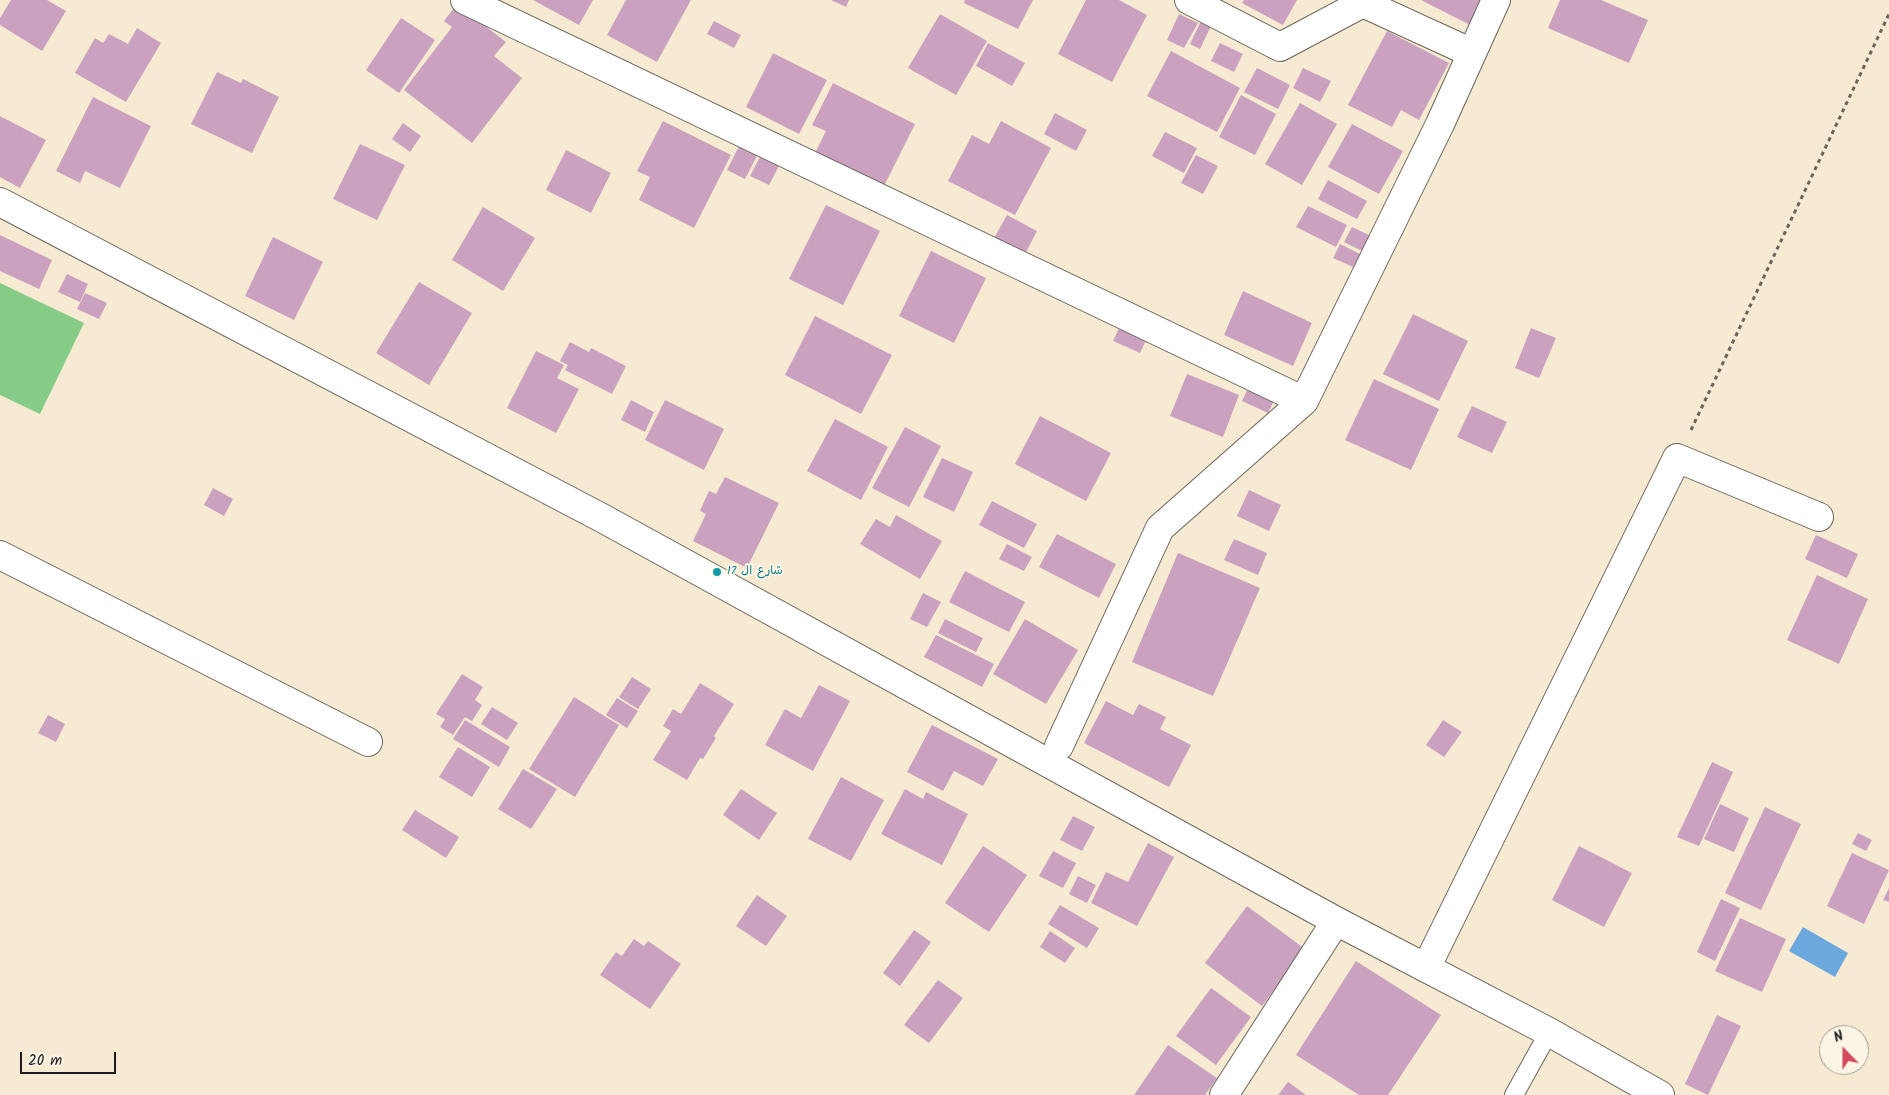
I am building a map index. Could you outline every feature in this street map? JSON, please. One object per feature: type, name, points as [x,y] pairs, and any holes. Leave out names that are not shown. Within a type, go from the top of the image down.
[{"type":"street","points":[[465,0],[1304,401]]},
{"type":"street","points":[[1189,0],[1280,48],[1363,3],[1472,53]]},
{"type":"street","points":[[1059,746],[1160,528],[1304,401],[1440,124],[1496,0]]},
{"type":"street","points":[[0,202],[602,518],[1336,921],[1548,1032],[1660,1095]]},
{"type":"street","points":[[1426,968],[1678,458],[1819,517]]},
{"type":"street","points":[[0,555],[368,742]]},
{"type":"street","points":[[1224,1095],[1336,921]]},
{"type":"lane","points":[[1514,1095],[1548,1032]]},
{"type":"path","points":[[1678,458],[1889,14]]},
{"type":"green space","points":[[0,283],[84,323],[40,414],[0,395]]},
{"type":"water","points":[[1803,927],[1848,953],[1835,977],[1789,951]]},
{"type":"building","points":[[11,0],[47,0],[66,11],[42,51],[0,25],[0,18]]},
{"type":"building","points":[[533,0],[593,0],[579,25]]},
{"type":"building","points":[[626,0],[691,0],[657,62],[607,35]]},
{"type":"building","points":[[831,0],[849,0],[846,7]]},
{"type":"building","points":[[965,0],[1033,0],[1018,29],[964,3]]},
{"type":"building","points":[[1086,0],[1119,0],[1147,15],[1112,82],[1058,54]]},
{"type":"building","points":[[1244,0],[1297,0],[1283,25],[1242,3]]},
{"type":"building","points":[[1421,0],[1483,0],[1470,25]]},
{"type":"building","points":[[1560,0],[1601,0],[1648,20],[1629,63],[1548,28]]},
{"type":"building","points":[[457,4],[506,42],[494,56],[522,78],[472,143],[404,90],[452,27],[444,21]]},
{"type":"building","points":[[940,14],[987,41],[956,95],[908,68]]},
{"type":"building","points":[[1179,14],[1198,23],[1184,48],[1167,40]]},
{"type":"building","points":[[401,18],[435,40],[399,93],[366,70]]},
{"type":"building","points":[[714,21],[741,35],[734,48],[707,34]]},
{"type":"building","points":[[1201,21],[1211,26],[1200,49],[1190,44]]},
{"type":"building","points":[[137,28],[161,43],[126,102],[75,73],[95,38],[103,43],[109,34],[128,44]]},
{"type":"building","points":[[1387,31],[1449,63],[1419,120],[1401,110],[1392,127],[1348,105]]},
{"type":"building","points":[[988,43],[1025,63],[1012,86],[976,66]]},
{"type":"building","points":[[1220,43],[1243,54],[1234,72],[1211,61]]},
{"type":"building","points":[[1171,51],[1240,88],[1217,132],[1147,96]]},
{"type":"building","points":[[773,53],[827,80],[799,134],[746,107]]},
{"type":"building","points":[[1257,68],[1290,85],[1278,109],[1244,92]]},
{"type":"building","points":[[1303,68],[1331,81],[1320,102],[1293,88]]},
{"type":"building","points":[[217,72],[241,83],[243,79],[279,97],[252,153],[191,124]]},
{"type":"building","points":[[833,83],[915,124],[882,190],[814,155],[826,131],[812,125]]},
{"type":"building","points":[[1241,95],[1276,114],[1255,155],[1219,137]]},
{"type":"building","points":[[93,97],[151,126],[120,188],[85,171],[80,183],[56,171]]},
{"type":"building","points":[[1300,103],[1337,124],[1302,185],[1265,164]]},
{"type":"building","points":[[1055,113],[1087,130],[1076,151],[1044,134]]},
{"type":"building","points":[[0,116],[46,140],[20,188],[0,177]]},
{"type":"building","points":[[663,121],[731,155],[694,228],[639,200],[650,177],[637,171]]},
{"type":"building","points":[[1001,121],[1051,148],[1015,215],[948,181],[972,135],[989,144]]},
{"type":"building","points":[[403,123],[421,136],[410,152],[392,139]]},
{"type":"building","points":[[1352,124],[1403,151],[1379,194],[1328,167]]},
{"type":"building","points":[[1165,132],[1197,148],[1184,173],[1152,156]]},
{"type":"building","points":[[741,142],[759,152],[745,179],[727,170]]},
{"type":"building","points":[[360,144],[405,165],[377,220],[333,199]]},
{"type":"building","points":[[566,150],[611,173],[591,213],[546,190]]},
{"type":"building","points":[[762,153],[781,162],[769,185],[750,176]]},
{"type":"building","points":[[1196,155],[1218,166],[1203,194],[1181,183]]},
{"type":"building","points":[[1328,180],[1367,201],[1357,219],[1318,199]]},
{"type":"building","points":[[826,205],[880,231],[843,305],[789,279]]},
{"type":"building","points":[[1308,206],[1347,225],[1336,247],[1296,227]]},
{"type":"building","points":[[483,207],[535,238],[503,291],[452,260]]},
{"type":"building","points":[[1007,215],[1037,231],[1024,256],[993,240]]},
{"type":"building","points":[[1352,227],[1371,236],[1364,252],[1344,242]]},
{"type":"building","points":[[0,235],[52,260],[39,289],[0,271]]},
{"type":"building","points":[[273,237],[323,262],[294,320],[245,296]]},
{"type":"building","points":[[1340,244],[1360,254],[1353,267],[1333,258]]},
{"type":"building","points":[[931,251],[986,278],[954,343],[899,316]]},
{"type":"building","points":[[67,274],[88,284],[80,302],[58,292]]},
{"type":"building","points":[[419,282],[472,313],[429,385],[376,353]]},
{"type":"building","points":[[1243,291],[1312,323],[1293,366],[1224,335]]},
{"type":"building","points":[[85,293],[107,303],[99,319],[77,309]]},
{"type":"building","points":[[1413,314],[1468,341],[1439,401],[1383,374]]},
{"type":"building","points":[[815,316],[892,355],[861,414],[785,375]]},
{"type":"building","points":[[1120,326],[1147,338],[1140,353],[1113,341]]},
{"type":"building","points":[[1531,328],[1556,338],[1539,378],[1515,368]]},
{"type":"building","points":[[570,342],[589,352],[591,348],[626,366],[612,394],[565,370],[568,365],[560,361]]},
{"type":"building","points":[[536,351],[564,365],[557,378],[579,389],[556,433],[507,408]]},
{"type":"building","points":[[1187,374],[1239,395],[1223,437],[1170,416]]},
{"type":"building","points":[[1374,379],[1439,409],[1411,470],[1345,440]]},
{"type":"building","points":[[1250,384],[1276,396],[1268,413],[1242,401]]},
{"type":"building","points":[[631,400],[654,412],[645,432],[621,420]]},
{"type":"building","points":[[665,400],[724,429],[704,470],[645,440]]},
{"type":"building","points":[[1472,406],[1507,422],[1492,453],[1457,437]]},
{"type":"building","points":[[1040,416],[1111,453],[1086,501],[1015,464]]},
{"type":"building","points":[[835,419],[888,447],[861,500],[807,471]]},
{"type":"building","points":[[905,427],[941,446],[909,507],[872,488]]},
{"type":"building","points":[[942,458],[973,472],[954,512],[923,497]]},
{"type":"building","points":[[725,477],[779,503],[747,568],[693,541],[706,514],[700,511],[709,491],[716,494]]},
{"type":"building","points":[[213,488],[233,499],[224,516],[204,505]]},
{"type":"building","points":[[1249,490],[1281,505],[1269,531],[1237,516]]},
{"type":"building","points":[[992,501],[1037,524],[1024,548],[979,525]]},
{"type":"building","points":[[896,515],[942,541],[920,579],[860,544],[876,519],[890,527]]},
{"type":"building","points":[[1057,534],[1116,564],[1099,598],[1039,567]]},
{"type":"building","points":[[1816,535],[1858,554],[1847,578],[1805,559]]},
{"type":"building","points":[[1234,539],[1267,553],[1258,575],[1224,560]]},
{"type":"building","points":[[1007,544],[1032,557],[1024,571],[999,559]]},
{"type":"building","points":[[1178,553],[1260,588],[1213,696],[1132,662]]},
{"type":"building","points":[[965,571],[1025,602],[1009,632],[949,602]]},
{"type":"building","points":[[1817,575],[1868,599],[1839,664],[1787,640]]},
{"type":"building","points":[[923,593],[941,602],[927,627],[910,619]]},
{"type":"building","points":[[945,619],[983,638],[976,652],[938,633]]},
{"type":"building","points":[[1025,619],[1078,650],[1046,704],[993,674]]},
{"type":"building","points":[[936,635],[994,664],[982,687],[924,657]]},
{"type":"building","points":[[462,674],[483,687],[475,700],[482,705],[472,721],[465,717],[453,735],[440,727],[445,719],[436,714]]},
{"type":"building","points":[[632,677],[651,689],[638,709],[619,697]]},
{"type":"building","points":[[700,683],[734,704],[714,736],[716,738],[703,759],[700,758],[687,780],[653,760],[671,731],[663,726],[673,709],[681,714]]},
{"type":"building","points":[[819,685],[850,701],[813,771],[765,745],[785,709],[801,718]]},
{"type":"building","points":[[574,697],[619,725],[575,797],[529,769]]},
{"type":"building","points":[[617,698],[638,711],[627,728],[606,715]]},
{"type":"building","points":[[1106,701],[1133,715],[1139,704],[1166,717],[1160,729],[1191,745],[1169,787],[1084,743]]},
{"type":"building","points":[[492,707],[518,723],[507,740],[481,724]]},
{"type":"building","points":[[48,715],[65,724],[56,742],[38,733]]},
{"type":"building","points":[[465,720],[510,747],[499,767],[453,739]]},
{"type":"building","points":[[1443,720],[1462,732],[1444,757],[1426,745]]},
{"type":"building","points":[[932,725],[998,759],[983,786],[954,771],[943,791],[907,772]]},
{"type":"building","points":[[458,747],[490,767],[472,797],[439,777]]},
{"type":"building","points":[[1712,762],[1733,772],[1699,846],[1677,837]]},
{"type":"building","points":[[523,769],[557,789],[531,829],[498,809]]},
{"type":"building","points":[[841,777],[884,800],[851,861],[808,839]]},
{"type":"building","points":[[741,789],[777,813],[759,840],[723,815]]},
{"type":"building","points":[[905,789],[923,799],[926,792],[968,814],[942,865],[881,834]]},
{"type":"building","points":[[1720,804],[1749,818],[1734,852],[1704,839]]},
{"type":"building","points":[[1765,807],[1801,824],[1761,910],[1725,893]]},
{"type":"building","points":[[415,810],[459,837],[446,858],[402,830]]},
{"type":"building","points":[[1073,816],[1095,827],[1082,851],[1060,840]]},
{"type":"building","points":[[1858,833],[1872,840],[1866,851],[1852,844]]},
{"type":"building","points":[[1148,843],[1174,857],[1137,926],[1091,903],[1106,872],[1128,882]]},
{"type":"building","points":[[983,846],[1027,875],[989,932],[945,903]]},
{"type":"building","points":[[1579,846],[1632,873],[1604,927],[1552,900]]},
{"type":"building","points":[[1053,851],[1076,863],[1063,888],[1039,876]]},
{"type":"building","points":[[1852,853],[1889,870],[1864,924],[1827,906]]},
{"type":"building","points":[[1078,876],[1096,885],[1087,903],[1069,894]]},
{"type":"building","points":[[1889,888],[1889,902],[1883,900]]},
{"type":"building","points":[[757,895],[787,916],[766,946],[736,926]]},
{"type":"building","points":[[1721,899],[1740,908],[1715,961],[1697,952]]},
{"type":"building","points":[[1060,905],[1099,928],[1087,948],[1048,924]]},
{"type":"building","points":[[1247,906],[1305,949],[1262,1006],[1205,963]]},
{"type":"building","points":[[1740,918],[1786,939],[1762,992],[1715,971]]},
{"type":"building","points":[[914,930],[931,942],[900,986],[883,973]]},
{"type":"building","points":[[1050,931],[1075,948],[1065,963],[1040,947]]},
{"type":"building","points":[[634,939],[644,946],[648,941],[681,964],[650,1009],[600,975],[616,952],[622,956]]},
{"type":"building","points":[[1356,961],[1441,1015],[1388,1095],[1359,1095],[1296,1055]]},
{"type":"building","points":[[938,980],[963,998],[929,1043],[904,1025]]},
{"type":"building","points":[[1211,988],[1251,1017],[1216,1065],[1176,1036]]},
{"type":"building","points":[[1717,1015],[1741,1026],[1708,1095],[1685,1084]]},
{"type":"building","points":[[1168,1045],[1217,1078],[1205,1095],[1134,1095]]},
{"type":"building","points":[[1288,1082],[1306,1095],[1278,1095]]},
{"type":"place","name":"شارع ال 17","points":[[717,572]]}]
